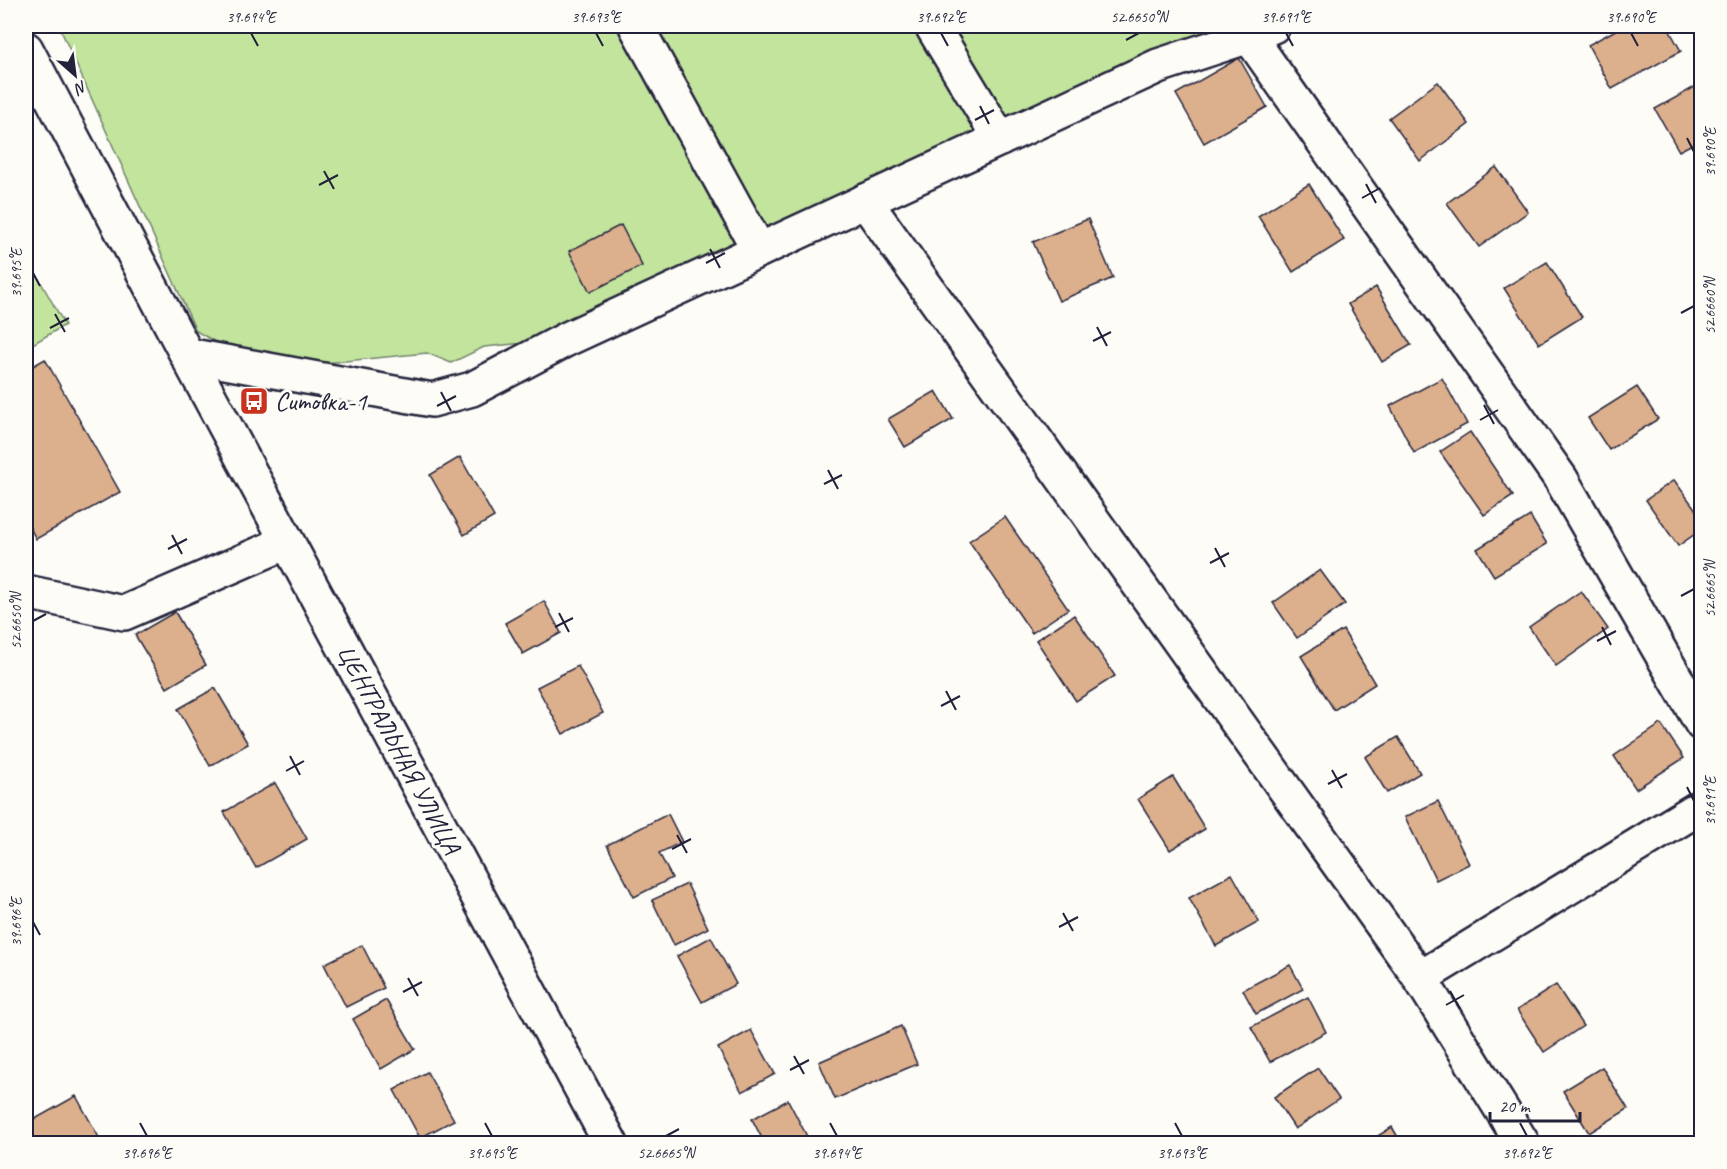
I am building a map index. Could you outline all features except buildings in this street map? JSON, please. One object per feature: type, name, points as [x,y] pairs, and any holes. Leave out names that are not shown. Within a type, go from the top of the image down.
[{"type":"street","points":[[636,26],[759,250]]},
{"type":"street","points":[[932,26],[1000,139]]},
{"type":"street","points":[[187,355],[432,400],[472,389],[567,339],[1158,66],[1254,29],[1561,478],[1701,724]]},
{"type":"street","name":"ЦЕНТРАЛЬНАЯ УЛИЦА","points":[[26,49],[187,355],[611,1143]]},
{"type":"street","points":[[865,201],[1420,978],[1523,1143]]},
{"type":"street","points":[[26,591],[124,613],[287,542]]},
{"type":"street","points":[[1420,978],[1701,806]]},
{"type":"green space","points":[[59,26],[1291,26],[1041,125],[567,339],[484,347],[451,363],[427,353],[263,369],[196,331]]},
{"type":"green space","points":[[26,256],[65,325],[26,348]]},
{"type":"place","name":"Ситовка-1","points":[[254,401]]}]
